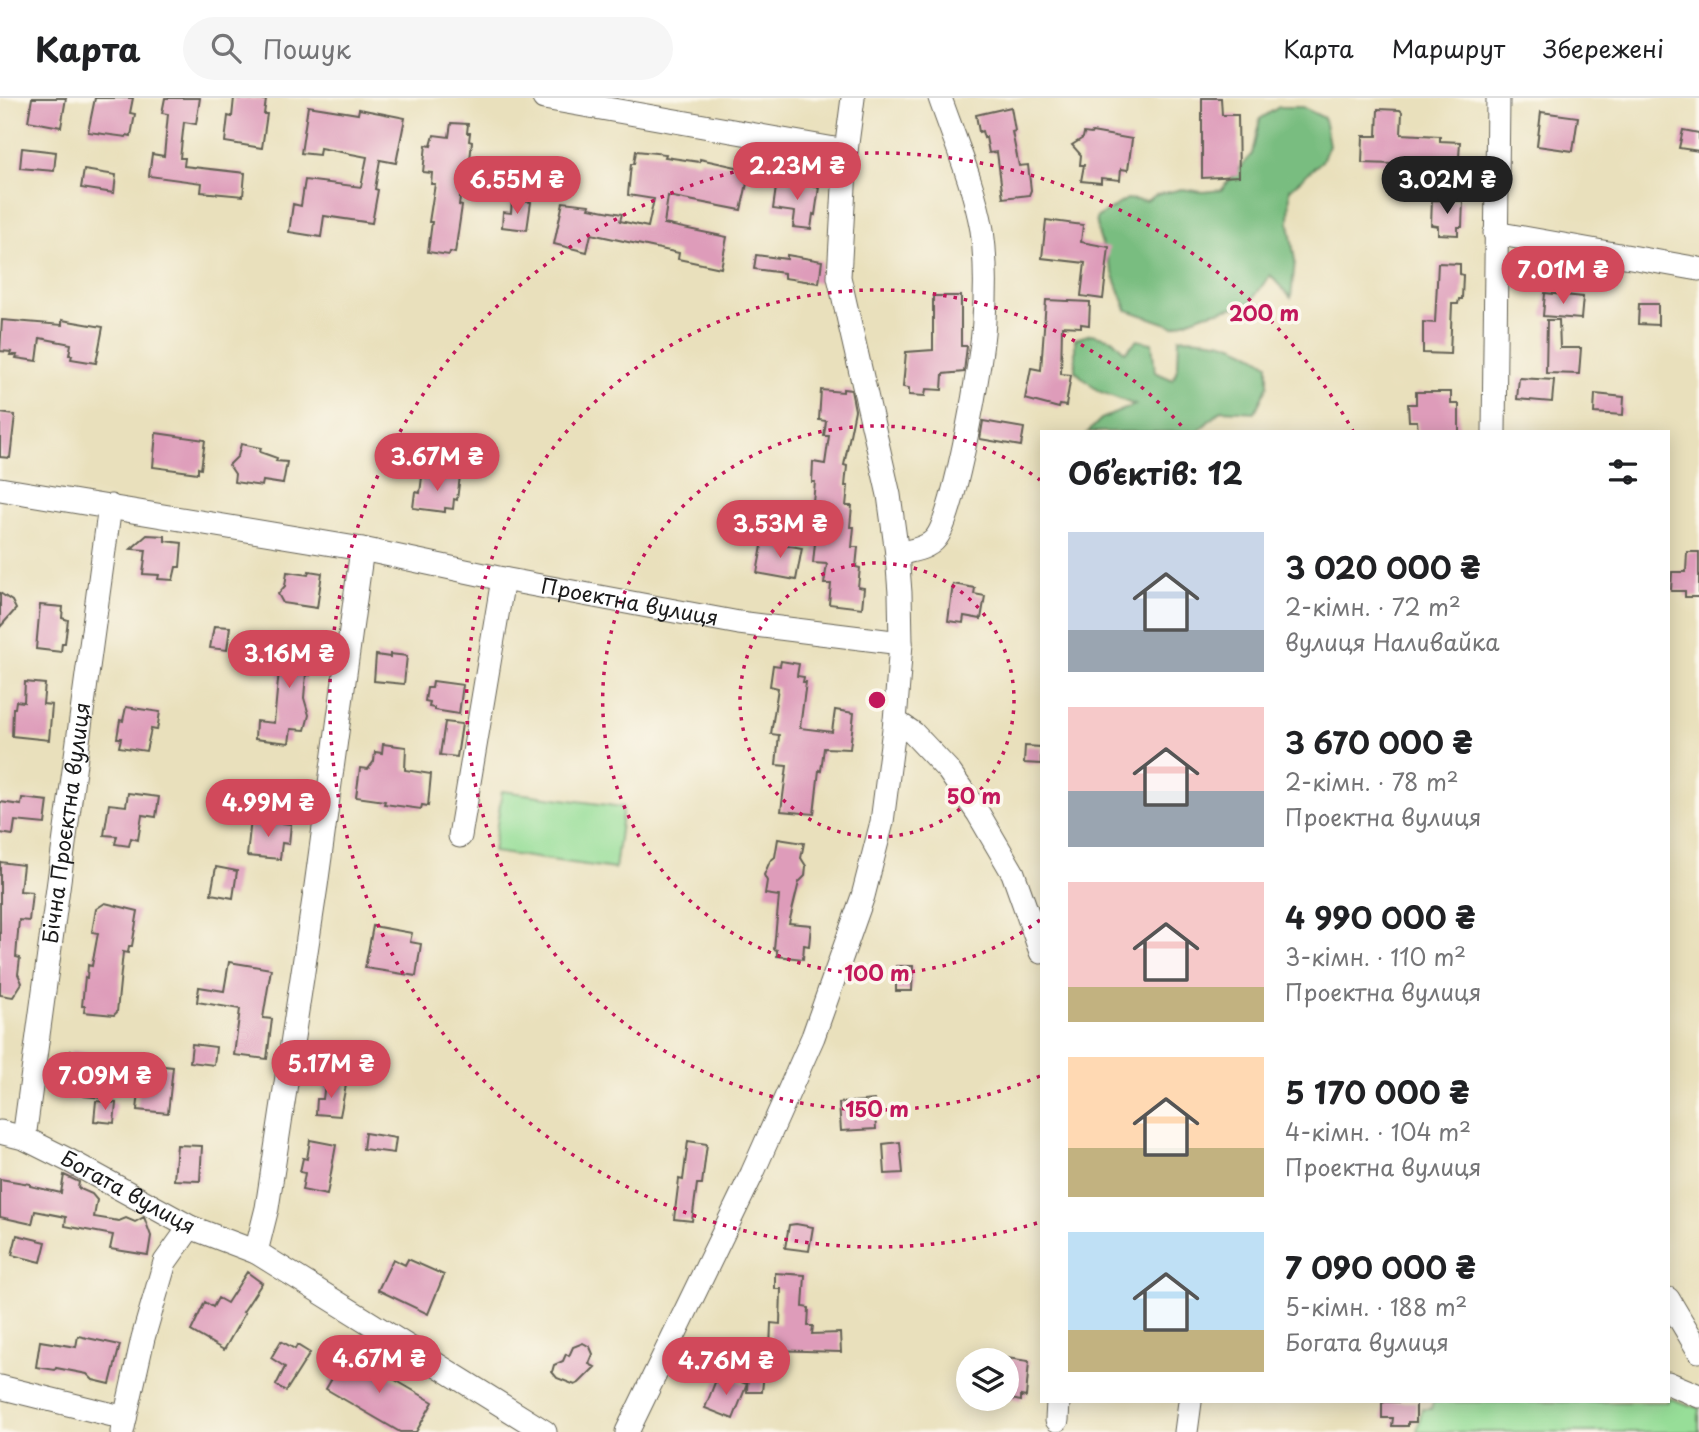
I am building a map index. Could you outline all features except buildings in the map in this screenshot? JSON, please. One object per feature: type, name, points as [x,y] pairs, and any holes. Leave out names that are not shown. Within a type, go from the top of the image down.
[{"type":"street","points":[[544,98],[846,151]]},
{"type":"street","points":[[627,1432],[752,1174],[813,1037],[863,896],[882,822],[895,721],[901,643],[897,554],[889,495],[839,277],[846,151],[853,98]]},
{"type":"street","points":[[897,554],[920,548],[936,539],[946,517],[957,475],[984,323],[982,232],[975,199],[940,98]]},
{"type":"street","points":[[1493,430],[1498,98]]},
{"type":"street","points":[[1495,233],[1699,269]]},
{"type":"street","name":"Проектна вулиця","points":[[0,489],[362,549],[503,579],[739,623],[901,643]]},
{"type":"street","name":"Бічна Проєктна вулиця","points":[[24,1138],[110,506]]},
{"type":"street","points":[[256,1252],[267,1208],[316,886],[362,549]]},
{"type":"street","points":[[460,836],[503,579]]},
{"type":"street","points":[[895,721],[913,733],[948,770],[978,813],[1013,873],[1040,949]]},
{"type":"street","name":"Богата вулиця","points":[[0,1132],[24,1138],[190,1227],[256,1252],[545,1432]]},
{"type":"street","points":[[0,1387],[124,1425],[143,1338],[165,1262],[190,1227]]},
{"type":"street","points":[[1670,1301],[1699,1351]]},
{"type":"street","points":[[1670,1384],[1699,1396]]},
{"type":"street","points":[[1186,1432],[1190,1403]]},
{"type":"green space","points":[[1279,107],[1302,107],[1324,118],[1329,145],[1322,161],[1290,189],[1289,223],[1295,261],[1291,298],[1270,275],[1249,304],[1205,314],[1173,326],[1127,310],[1099,236],[1096,218],[1127,199],[1146,201],[1156,195],[1182,189],[1203,192],[1221,190],[1252,154],[1260,119]]},
{"type":"green space","points":[[1091,334],[1112,339],[1125,352],[1137,340],[1152,343],[1155,372],[1173,380],[1178,366],[1179,338],[1226,343],[1245,350],[1268,364],[1268,385],[1255,412],[1221,410],[1199,430],[1090,430],[1101,419],[1135,405],[1098,391],[1075,371],[1075,339]]},
{"type":"green space","points":[[502,791],[623,807],[615,869],[493,852]]},
{"type":"green space","points":[[1670,1399],[1699,1408],[1699,1432],[1417,1432],[1422,1409],[1431,1409],[1433,1403],[1670,1403]]}]
